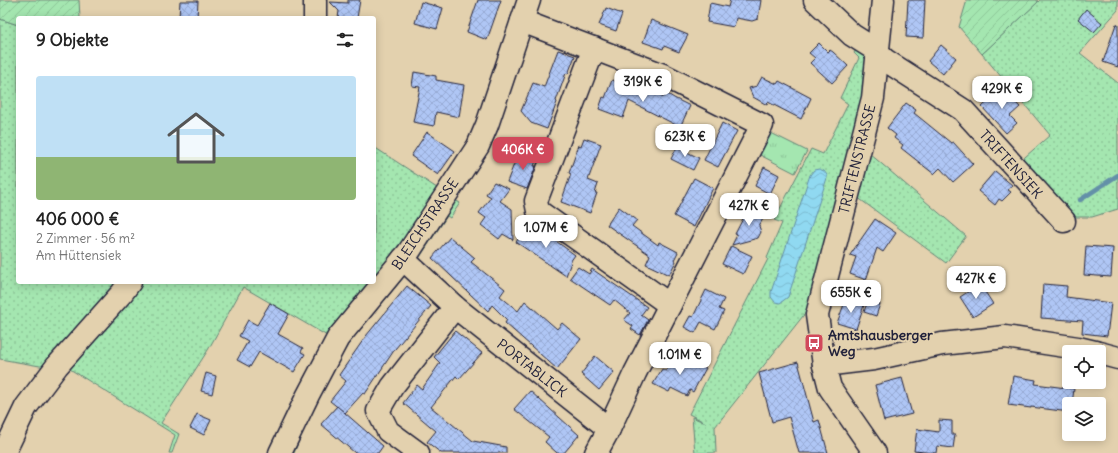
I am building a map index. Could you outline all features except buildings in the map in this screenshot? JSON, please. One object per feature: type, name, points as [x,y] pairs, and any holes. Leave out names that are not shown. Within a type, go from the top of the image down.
[{"type":"street","points":[[315,0],[315,16]]},
{"type":"street","name":"BLEICHSTRASSE","points":[[280,453],[304,401],[338,338],[404,259],[478,146],[487,125],[529,0]]},
{"type":"street","name":"TRIFTENSIEK","points":[[815,0],[852,35],[871,48],[878,55],[963,110],[1064,221]]},
{"type":"street","name":"TRIFTENSTRASSE","points":[[824,365],[817,315],[873,98],[883,0]]},
{"type":"street","points":[[522,21],[663,75],[762,125],[635,373],[596,453]]},
{"type":"street","points":[[594,48],[536,201],[536,207],[538,211],[670,305]]},
{"type":"street","name":"PORTABLICK","points":[[404,259],[455,307],[609,429]]},
{"type":"street","points":[[4,453],[26,407],[57,366],[122,294],[129,284]]},
{"type":"street","points":[[418,453],[388,432],[378,411],[392,387],[455,307]]},
{"type":"street","points":[[875,453],[830,388],[824,365],[874,359],[942,344],[1005,337],[1062,346]]},
{"type":"street","points":[[1106,355],[1118,358]]},
{"type":"green space","points":[[0,0],[79,0],[80,16],[16,16],[16,24],[0,19]]},
{"type":"green space","points":[[967,0],[1037,0],[1038,2],[982,54],[959,27]]},
{"type":"green space","points":[[1040,0],[1118,0],[1118,10],[1080,53],[1118,83],[1118,209],[1092,217],[1071,217],[1017,164],[1050,135],[982,54]]},
{"type":"green space","points":[[0,19],[16,24],[16,284],[376,284],[376,148],[460,203],[450,218],[447,216],[418,260],[349,343],[316,399],[294,453],[268,453],[298,391],[329,337],[243,287],[208,350],[161,423],[179,434],[172,453],[169,453],[175,435],[65,366],[57,369],[0,359]]},
{"type":"green space","points":[[857,47],[862,52],[868,63],[863,104],[807,311],[715,427],[716,453],[695,453],[692,417],[706,423],[689,414],[768,259],[767,258],[782,223],[774,220],[811,149],[823,154],[848,104],[840,98],[859,58],[854,53]]},
{"type":"green space","points":[[767,131],[807,151],[795,173],[756,153]]},
{"type":"green space","points":[[869,153],[966,236],[946,263],[857,197]]},
{"type":"water","points":[[819,169],[824,171],[827,178],[788,297],[780,303],[775,302],[771,297],[771,292],[810,175],[814,170]]},
{"type":"waterway","points":[[1080,200],[1118,175]]},
{"type":"place","name":"Amtshausberger Weg","points":[[814,343]]}]
